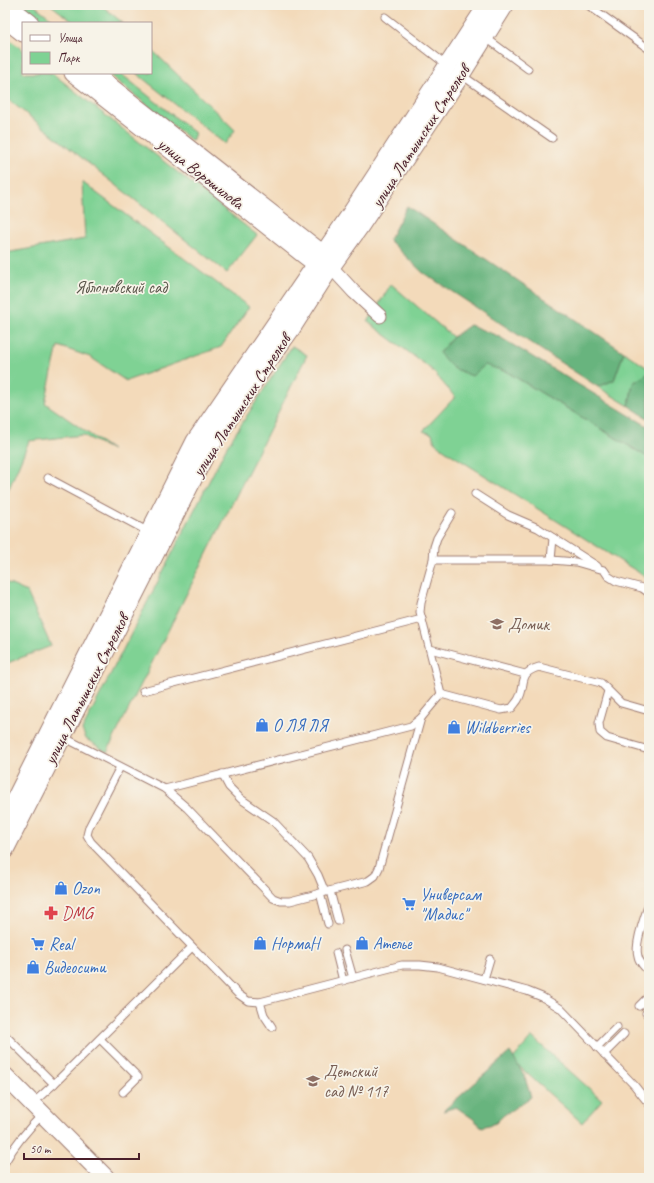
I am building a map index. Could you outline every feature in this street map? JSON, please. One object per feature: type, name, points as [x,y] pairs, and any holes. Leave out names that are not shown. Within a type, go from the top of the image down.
[{"type":"street","points":[[7,5],[29,22]]},
{"type":"street","name":"улица Латышских Стрелков","points":[[5,850],[56,734],[149,532],[195,440],[324,262],[447,65],[487,5]]},
{"type":"street","name":"улица Латышских Стрелков","points":[[5,819],[56,734],[209,448],[292,328],[324,262],[359,228],[461,75],[505,5]]},
{"type":"street","points":[[5,19],[22,33]]},
{"type":"street","name":"улица Ворошилова","points":[[74,74],[324,262]]},
{"type":"street","name":"улица Ворошилова","points":[[94,74],[324,262],[380,316]]},
{"type":"street","points":[[5,1076],[106,1178]]},
{"type":"lane","points":[[588,5],[649,49]]},
{"type":"lane","points":[[384,17],[447,65],[552,138]]},
{"type":"lane","points":[[485,37],[528,69]]},
{"type":"lane","points":[[48,478],[149,532]]},
{"type":"lane","points":[[475,494],[508,515],[538,528],[604,570],[608,576],[616,581],[642,588],[649,593]]},
{"type":"lane","points":[[441,694],[420,612],[421,603],[433,560],[434,547],[437,538],[452,513]]},
{"type":"lane","points":[[551,560],[553,538]]},
{"type":"lane","points":[[433,560],[551,560],[576,562],[604,570]]},
{"type":"lane","points":[[143,691],[422,619]]},
{"type":"lane","points":[[430,649],[525,674]]},
{"type":"lane","points":[[441,694],[501,710],[512,708],[519,699],[525,674],[531,669],[539,667],[601,683],[621,703],[649,711]]},
{"type":"lane","points":[[608,691],[599,723],[600,732],[607,738],[649,750]]},
{"type":"lane","points":[[165,789],[411,726],[421,718],[441,694]]},
{"type":"lane","points":[[56,734],[165,789],[187,808],[273,898],[281,902],[368,881],[375,876],[379,868],[421,718]]},
{"type":"lane","points":[[120,767],[88,827],[87,835],[91,842],[192,947],[238,994],[248,1001],[260,1002],[402,966],[420,964],[438,966],[527,991],[542,997],[560,1008],[634,1085],[649,1104]]},
{"type":"lane","points":[[222,774],[229,787],[241,799],[273,821],[308,858],[318,875],[338,921]]},
{"type":"lane","points":[[325,892],[328,924]]},
{"type":"lane","points":[[649,903],[637,946],[638,956],[642,964],[649,972]]},
{"type":"lane","points":[[5,1162],[8,1149],[31,1126],[38,1109],[54,1084],[192,947]]},
{"type":"lane","points":[[346,950],[353,978]]},
{"type":"lane","points":[[336,952],[343,981]]},
{"type":"lane","points":[[484,979],[490,959]]},
{"type":"lane","points":[[639,1006],[649,996]]},
{"type":"lane","points":[[260,1002],[264,1016],[272,1027]]},
{"type":"lane","points":[[597,1046],[617,1027]]},
{"type":"lane","points":[[604,1054],[624,1034]]},
{"type":"lane","points":[[5,1035],[54,1084]]},
{"type":"lane","points":[[100,1039],[138,1077],[124,1092]]},
{"type":"green space","points":[[22,5],[34,5],[56,22],[44,22]]},
{"type":"green space","points":[[51,5],[101,5],[122,22],[73,22]]},
{"type":"green space","points":[[5,36],[22,49],[22,74],[53,74],[257,235],[227,273],[5,97]]},
{"type":"green space","points":[[152,50],[235,130],[225,144],[137,74],[152,74]]},
{"type":"green space","points":[[108,74],[121,74],[195,133],[192,141]]},
{"type":"green space","name":"Яблоновский сад","points":[[82,182],[249,307],[221,347],[126,381],[90,357],[58,346],[45,403],[112,450],[83,435],[29,441],[5,498],[5,253],[85,239]]},
{"type":"green space","points":[[407,206],[624,352],[614,380],[598,387],[422,272],[389,240]]},
{"type":"green space","points":[[391,284],[453,337],[439,353],[485,364],[507,372],[649,458],[649,579],[449,453],[435,443],[432,434],[423,431],[455,397],[431,369],[368,322]]},
{"type":"green space","points":[[470,325],[498,336],[649,427],[649,458],[507,372],[485,365],[472,376],[453,368],[439,353],[453,337]]},
{"type":"green space","points":[[292,346],[307,355],[107,752],[86,739],[82,730],[226,448]]},
{"type":"green space","points":[[624,352],[649,369],[649,373],[633,383],[629,406],[598,387],[614,380]]},
{"type":"green space","points":[[649,373],[649,419],[629,406],[633,383]]},
{"type":"green space","points":[[5,582],[27,592],[51,646],[5,664]]},
{"type":"green space","points":[[532,1037],[602,1100],[582,1123],[512,1060]]},
{"type":"green space","points":[[510,1052],[524,1075],[531,1097],[504,1115],[496,1123],[482,1127],[456,1107],[443,1111]]},
{"type":"place","name":"Домик","points":[[497,624]]},
{"type":"place","name":"О ЛЯ ЛЯ","points":[[262,725]]},
{"type":"place","name":"Wildberries","points":[[454,727]]},
{"type":"place","name":"Ozon","points":[[61,888]]},
{"type":"place","name":"Универсам \"Мадис\"","points":[[409,904]]},
{"type":"place","name":"DMG","points":[[51,913]]},
{"type":"place","name":"НормаН","points":[[260,943]]},
{"type":"place","name":"Ателье","points":[[362,943]]},
{"type":"place","name":"Real","points":[[38,944]]},
{"type":"place","name":"Видеосити","points":[[33,967]]},
{"type":"place","name":"Детский сад № 117","points":[[313,1081]]}]
